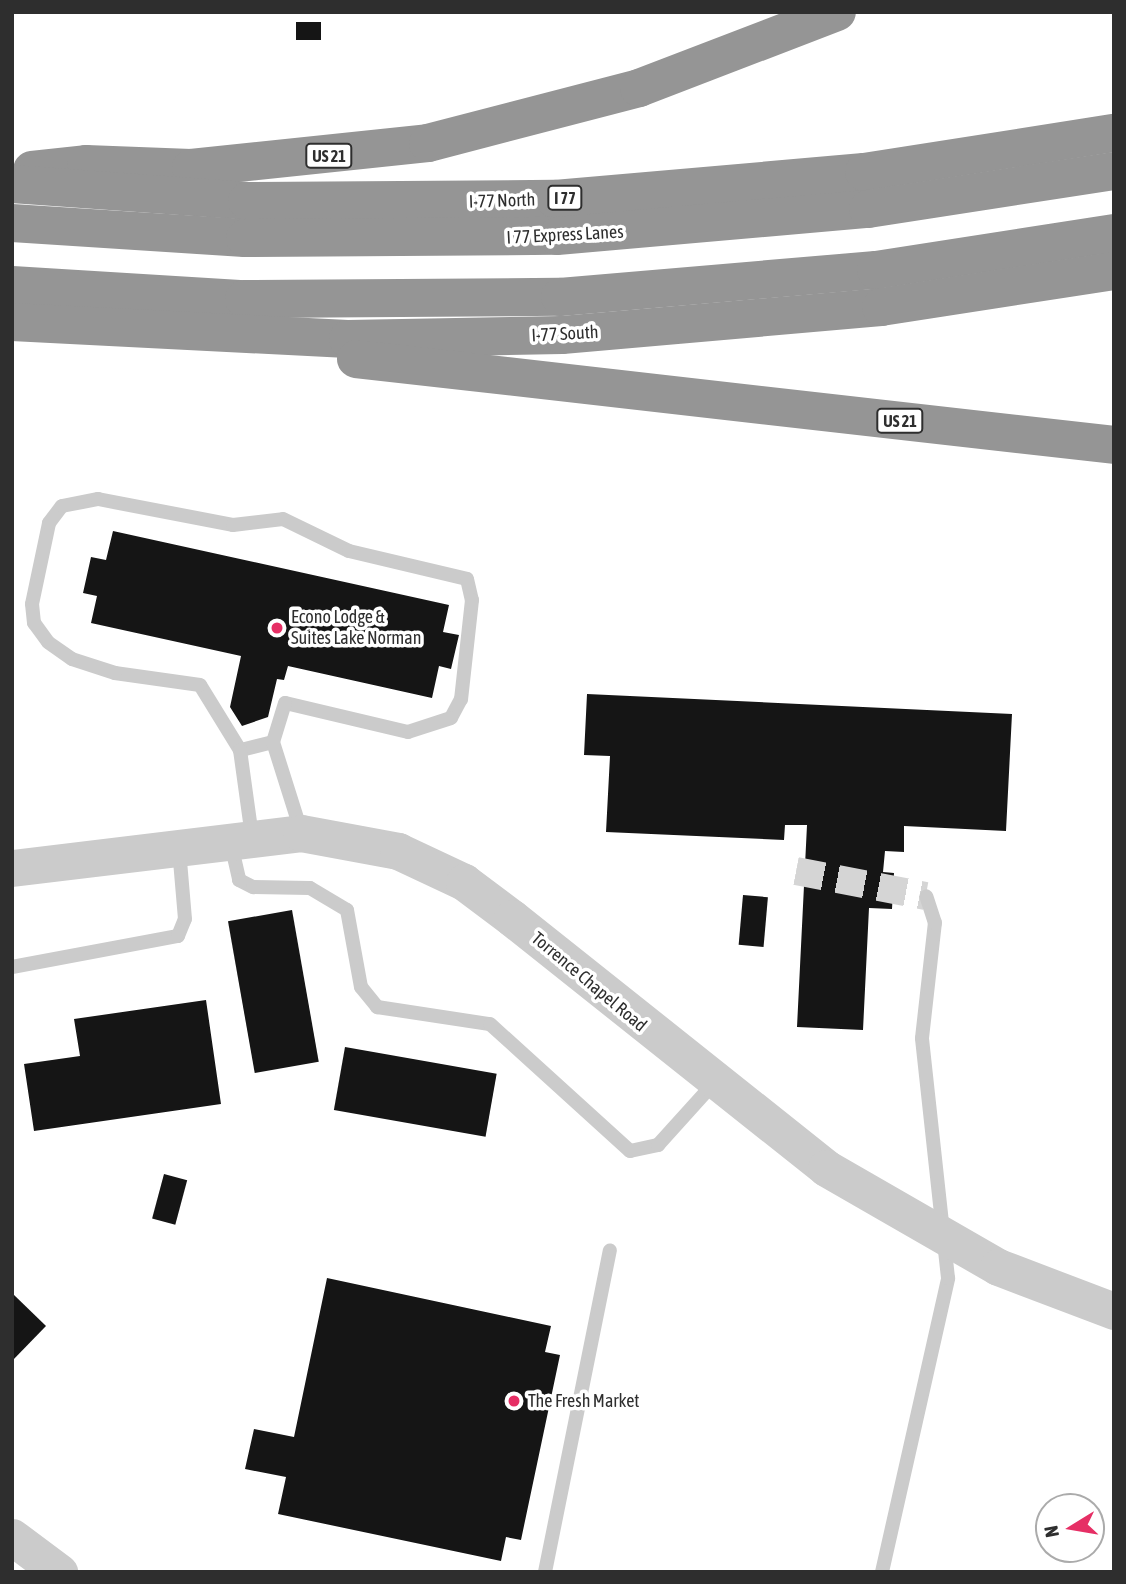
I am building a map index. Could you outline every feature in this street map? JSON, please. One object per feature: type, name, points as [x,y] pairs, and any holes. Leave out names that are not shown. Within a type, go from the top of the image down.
[{"type":"highway","name":"US 21","points":[[12,173],[86,163],[191,168],[428,143],[639,88],[837,12]]},
{"type":"highway","name":"I-77 North","points":[[12,184],[247,201],[555,199],[864,172],[1114,133]]},
{"type":"highway","name":"I 77 Express Lanes","points":[[12,223],[245,238],[557,236],[856,210],[1114,171]]},
{"type":"highway","points":[[12,285],[244,299],[560,297],[876,270],[1114,233]]},
{"type":"highway","name":"I-77 South","points":[[12,322],[135,332],[442,338],[668,328],[881,307],[1114,271]]},
{"type":"highway","name":"US 21","points":[[135,332],[1114,445]]},
{"type":"street","name":"Torrence Chapel Road","points":[[12,868],[242,837],[301,833],[398,851],[464,882],[714,1083],[826,1168],[944,1237],[1035,1284],[1114,1311]]},
{"type":"street","points":[[12,1537],[59,1572]]},
{"type":"lane","points":[[301,833],[273,743],[285,703],[408,732],[451,718],[461,699],[472,600],[467,579],[349,551],[283,519],[233,525],[98,499],[62,506],[49,523],[32,604],[34,623],[48,642],[72,659],[115,673],[200,685],[240,750],[242,837],[239,880],[253,887],[310,888],[347,910],[361,987],[377,1007],[490,1024],[630,1151],[658,1145],[714,1083]]},
{"type":"lane","points":[[240,750],[273,743]]},
{"type":"lane","points":[[12,967],[178,936],[185,919],[179,846]]},
{"type":"lane","points":[[882,1572],[948,1278],[922,1038],[935,923],[926,896]]},
{"type":"lane","points":[[545,1572],[610,1250]]},
{"type":"building","points":[[296,22],[321,22],[321,40],[296,40]]},
{"type":"building","name":"Econo Lodge & Suites Lake Norman","points":[[113,531],[449,605],[443,632],[459,635],[451,669],[439,666],[432,698],[288,666],[284,680],[277,679],[268,717],[242,726],[230,707],[241,656],[91,623],[97,596],[83,593],[91,557],[106,560]]},
{"type":"building","points":[[587,694],[1012,714],[1006,831],[904,826],[904,852],[885,851],[883,872],[894,873],[892,909],[869,908],[863,1030],[797,1027],[807,825],[785,825],[784,840],[606,832],[610,756],[584,755]]},
{"type":"building","points":[[743,895],[768,897],[764,947],[739,945]]},
{"type":"building","points":[[292,910],[319,1062],[255,1073],[228,921]]},
{"type":"building","points":[[206,1000],[221,1104],[34,1131],[24,1064],[80,1056],[74,1019]]},
{"type":"building","points":[[345,1047],[497,1074],[486,1137],[334,1110]]},
{"type":"building","points":[[164,1174],[187,1180],[175,1225],[152,1218]]},
{"type":"building","points":[[327,1278],[551,1326],[545,1352],[560,1355],[521,1540],[506,1537],[501,1561],[278,1514],[286,1477],[245,1469],[254,1429],[294,1437]]},
{"type":"building","points":[[12,1293],[46,1326],[12,1361]]},
{"type":"tunnel","points":[[796,871],[926,896]]},
{"type":"place","name":"Econo Lodge & Suites Lake Norman","points":[[277,628]]},
{"type":"place","name":"The Fresh Market","points":[[514,1401]]}]
